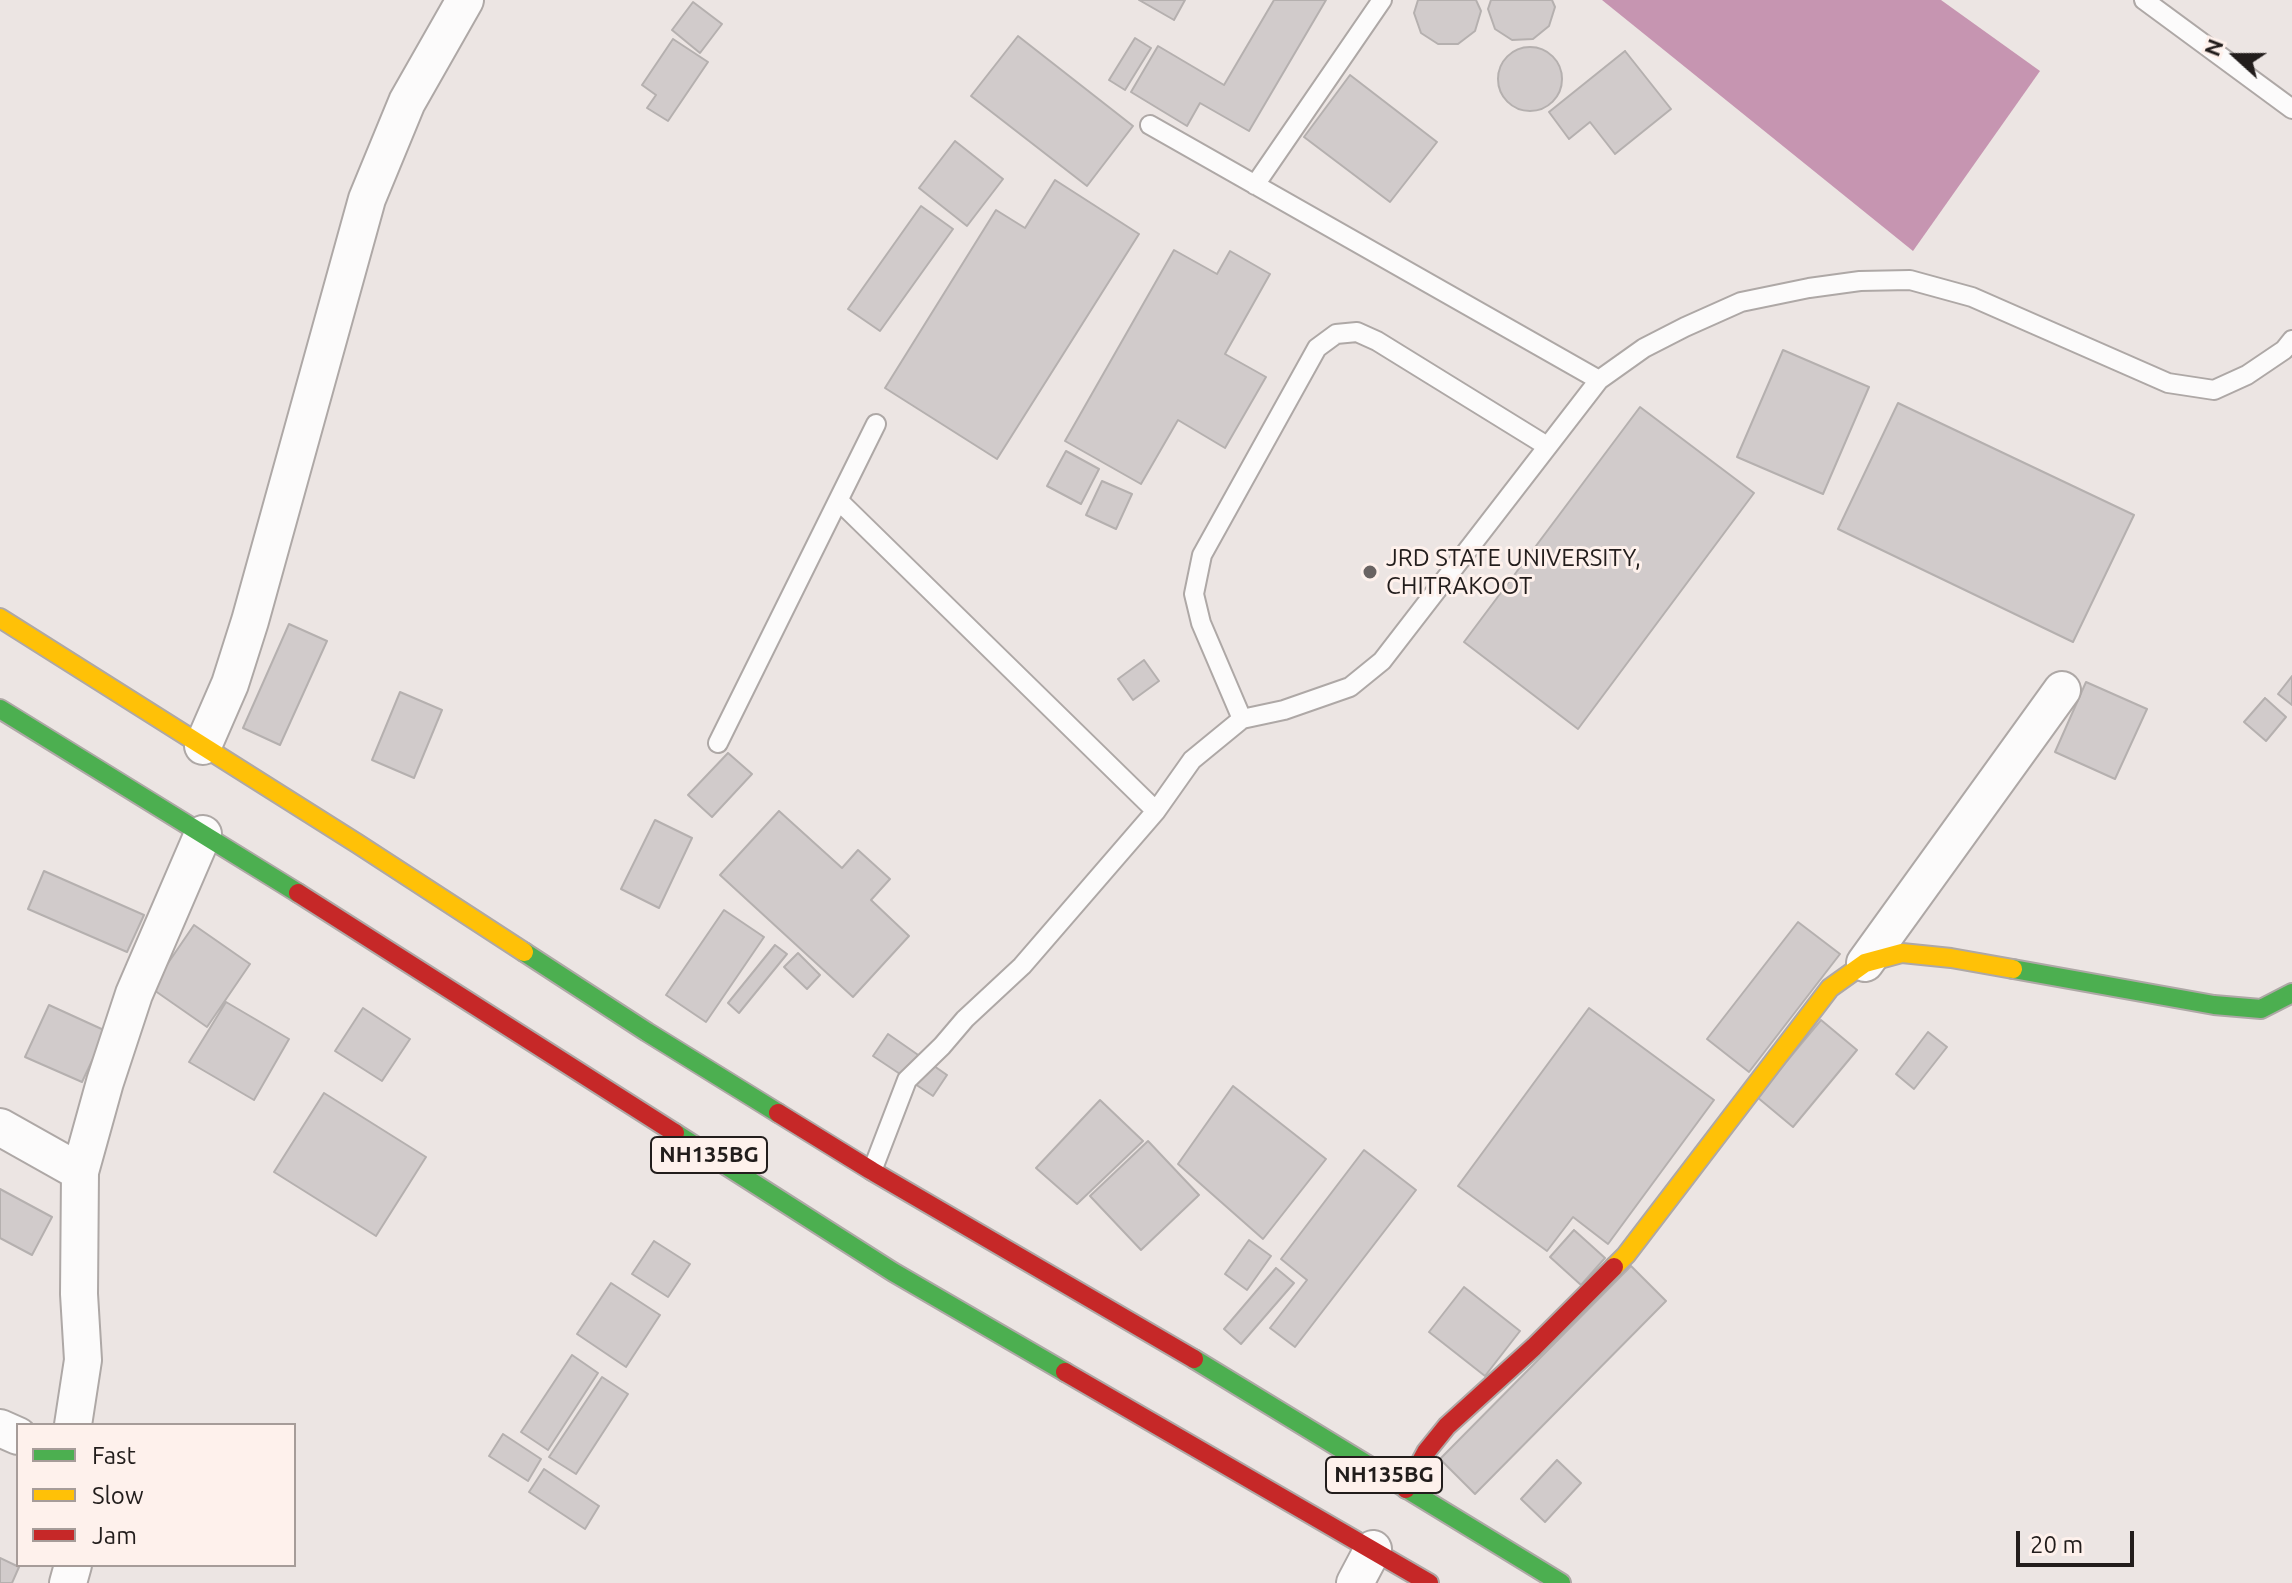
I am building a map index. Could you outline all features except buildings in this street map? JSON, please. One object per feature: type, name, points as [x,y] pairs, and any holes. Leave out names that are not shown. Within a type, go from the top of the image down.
[{"type":"main road","name":"NH135BG","points":[[0,618],[647,1032],[872,1171],[1207,1367],[1561,1583]]},
{"type":"main road","name":"NH135BG","points":[[0,709],[332,914],[893,1272],[1429,1583]]},
{"type":"main road","points":[[1406,1489],[1426,1452],[1447,1426],[1534,1347],[1626,1255],[1830,988],[1865,963],[1902,953],[1951,958],[2214,1005],[2261,1009],[2292,993]]},
{"type":"street","points":[[203,746],[230,684],[250,621],[367,199],[407,102],[465,0]]},
{"type":"street","points":[[1865,963],[2062,690]]},
{"type":"street","points":[[73,1423],[83,1360],[79,1294],[80,1172],[134,994],[203,834]]},
{"type":"street","points":[[0,1127],[80,1172]]},
{"type":"street","points":[[1355,1583],[1373,1549]]},
{"type":"lane","points":[[1255,185],[1382,0]]},
{"type":"lane","points":[[2144,0],[2292,109]]},
{"type":"lane","points":[[1150,125],[1599,380]]},
{"type":"lane","points":[[872,1171],[907,1080],[965,1019],[1022,966],[1156,811],[1192,760],[1242,719],[1284,710],[1350,687],[1382,661],[1599,380],[1644,348],[1741,302],[1860,281],[1910,280],[1972,297],[2168,383],[2214,390],[2247,375],[2284,350],[2292,340]]},
{"type":"lane","points":[[1242,719],[1201,623],[1194,594],[1202,555],[1317,348],[1336,334],[1357,332],[1377,341],[1547,446]]},
{"type":"lane","points":[[718,743],[876,424]]},
{"type":"lane","points":[[839,501],[1156,811]]},
{"type":"shaded area","points":[[1602,0],[1941,0],[2040,71],[1913,251]]},
{"type":"traffic: fast","points":[[0,709],[298,893]]},
{"type":"traffic: fast","points":[[524,952],[778,1113]]},
{"type":"traffic: fast","points":[[2013,969],[2214,1005],[2261,1009],[2292,993]]},
{"type":"traffic: fast","points":[[675,1133],[893,1272],[1065,1372]]},
{"type":"traffic: fast","points":[[1194,1359],[1561,1583]]},
{"type":"traffic: slow","points":[[0,618],[524,952]]},
{"type":"traffic: slow","points":[[1614,1267],[1830,988],[1865,963],[1902,953],[2013,969]]},
{"type":"traffic: jam","points":[[298,893],[675,1133]]},
{"type":"traffic: jam","points":[[778,1113],[1194,1359]]},
{"type":"traffic: jam","points":[[1406,1489],[1426,1452],[1447,1426],[1534,1347],[1614,1267]]},
{"type":"traffic: jam","points":[[1065,1372],[1429,1583]]},
{"type":"place","name":"JRD STATE UNIVERSITY, CHITRAKOOT","points":[[1370,572]]}]
